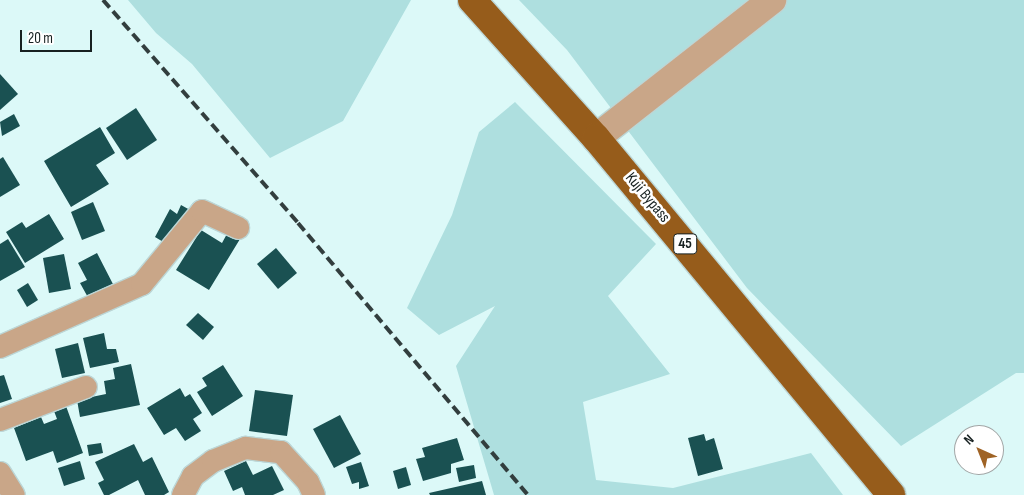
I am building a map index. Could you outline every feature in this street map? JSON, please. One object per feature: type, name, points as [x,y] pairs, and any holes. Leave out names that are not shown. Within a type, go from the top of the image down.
[{"type":"highway","name":"Kuji Bypass","points":[[472,0],[596,138],[891,495]]},
{"type":"street","points":[[596,138],[772,0]]},
{"type":"street","points":[[0,347],[142,284],[202,211],[238,228]]},
{"type":"street","points":[[0,420],[86,387]]},
{"type":"street","points":[[183,495],[193,476],[213,461],[246,448],[282,452],[308,482],[314,495]]},
{"type":"street","points":[[0,474],[14,495]]},
{"type":"shaded area","points":[[128,0],[411,0],[343,121],[270,158],[192,64],[156,33]]},
{"type":"shaded area","points":[[519,0],[1024,0],[1024,373],[1016,373],[901,446],[747,288],[567,50]]},
{"type":"shaded area","points":[[515,102],[656,244],[608,296],[670,374],[583,402],[596,480],[673,488],[811,453],[843,495],[494,495],[456,366],[495,306],[439,335],[407,308],[452,215],[479,132]]},
{"type":"building","points":[[0,74],[18,94],[0,110]]},
{"type":"building","points":[[136,108],[157,140],[127,160],[106,128]]},
{"type":"building","points":[[14,114],[20,126],[2,136],[0,122]]},
{"type":"building","points":[[100,127],[115,153],[96,165],[109,184],[71,207],[44,161]]},
{"type":"building","points":[[3,157],[20,185],[0,197],[0,159]]},
{"type":"building","points":[[93,202],[105,231],[82,240],[71,212]]},
{"type":"building","points":[[181,205],[190,210],[170,246],[155,237],[170,209],[177,214]]},
{"type":"building","points":[[49,214],[64,239],[25,263],[6,232],[22,222],[26,228]]},
{"type":"building","points":[[201,230],[222,243],[228,232],[240,239],[209,290],[176,270]]},
{"type":"building","points":[[8,239],[25,267],[0,281],[0,244]]},
{"type":"building","points":[[276,248],[297,273],[278,289],[257,264]]},
{"type":"building","points":[[97,253],[115,288],[90,301],[80,283],[87,280],[78,263]]},
{"type":"building","points":[[64,254],[71,289],[49,293],[43,258]]},
{"type":"building","points":[[28,283],[38,300],[27,307],[17,290]]},
{"type":"building","points":[[198,313],[214,327],[203,340],[186,325]]},
{"type":"building","points":[[104,333],[107,349],[116,349],[119,362],[90,368],[83,338]]},
{"type":"building","points":[[78,343],[85,373],[62,378],[55,349]]},
{"type":"building","points":[[131,364],[140,405],[80,417],[77,400],[106,394],[104,381],[115,379],[113,368]]},
{"type":"building","points":[[223,365],[243,396],[212,416],[197,392],[207,386],[202,378]]},
{"type":"building","points":[[4,375],[12,399],[0,403],[0,376]]},
{"type":"building","points":[[180,388],[185,397],[190,394],[202,413],[193,419],[201,431],[185,441],[176,428],[164,435],[147,408]]},
{"type":"building","points":[[255,390],[293,395],[287,436],[249,431]]},
{"type":"building","points":[[66,406],[83,453],[57,463],[53,451],[26,461],[14,428],[41,417],[44,424],[57,419],[54,411]]},
{"type":"building","points":[[340,415],[361,454],[334,468],[313,429]]},
{"type":"building","points":[[704,434],[706,441],[714,438],[723,469],[698,476],[688,438]]},
{"type":"building","points":[[457,438],[464,460],[451,464],[451,473],[423,481],[416,459],[425,457],[422,448]]},
{"type":"building","points":[[101,443],[103,453],[89,456],[87,445]]},
{"type":"building","points":[[134,444],[143,462],[152,457],[169,492],[164,495],[145,495],[138,480],[109,495],[104,495],[98,483],[104,480],[95,462]]},
{"type":"building","points":[[80,461],[85,479],[64,486],[58,468]]},
{"type":"building","points":[[246,461],[253,475],[272,466],[284,490],[273,495],[245,495],[242,487],[233,491],[224,471]]},
{"type":"building","points":[[361,462],[369,486],[359,489],[359,482],[352,484],[346,467]]},
{"type":"building","points":[[474,465],[476,478],[459,482],[456,468]]},
{"type":"building","points":[[406,467],[411,485],[398,489],[393,471]]},
{"type":"building","points":[[482,481],[486,495],[430,495],[429,493]]},
{"type":"railway","points":[[103,0],[298,223],[528,495]]}]
